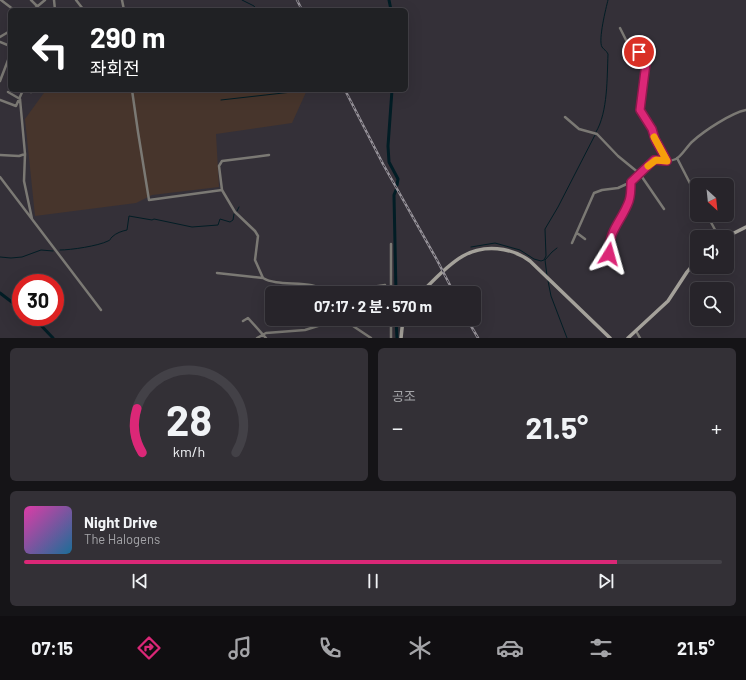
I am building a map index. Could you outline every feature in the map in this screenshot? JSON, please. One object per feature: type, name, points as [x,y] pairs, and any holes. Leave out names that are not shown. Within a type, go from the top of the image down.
[{"type":"main road","points":[[734,233],[746,227]]},
{"type":"main road","points":[[429,286],[462,256],[476,250],[504,249],[519,253],[530,261],[610,338]]},
{"type":"main road","points":[[628,338],[668,301],[690,268]]},
{"type":"main road","points":[[401,338],[403,326]]},
{"type":"street","points":[[31,0],[37,6],[45,0]]},
{"type":"street","points":[[76,0],[82,8]]},
{"type":"street","points":[[3,1],[12,8]]},
{"type":"street","points":[[620,28],[627,42],[642,56],[646,63],[640,110],[652,129],[655,139],[667,161]]},
{"type":"street","points":[[0,81],[8,60]]},
{"type":"street","points":[[8,92],[20,98]]},
{"type":"street","points":[[0,100],[16,106],[22,92]]},
{"type":"street","points":[[132,92],[149,200],[222,190]]},
{"type":"street","points":[[20,98],[25,154],[24,181],[32,219]]},
{"type":"street","points":[[572,243],[594,193],[602,190],[618,188],[631,182],[654,160],[667,161],[677,158],[698,137],[727,118],[746,110]]},
{"type":"street","points":[[565,117],[579,129],[597,134],[618,156],[640,174],[664,209]]},
{"type":"street","points":[[0,155],[19,156],[25,154]]},
{"type":"street","points":[[263,278],[255,260],[258,236],[235,212],[222,190],[219,166],[220,162],[226,160],[269,155]]},
{"type":"street","points":[[677,158],[690,184]]},
{"type":"street","points":[[0,177],[101,310]]},
{"type":"street","points":[[609,254],[608,248],[612,234],[630,200],[631,182]]},
{"type":"street","points":[[577,234],[585,239]]},
{"type":"street","points":[[391,244],[391,286]]},
{"type":"street","points":[[217,273],[263,278],[268,281],[281,284],[318,286]]},
{"type":"street","points":[[378,286],[385,285]]},
{"type":"street","points":[[243,320],[248,318],[266,338]]},
{"type":"street","points":[[257,338],[263,334],[305,330],[318,326]]},
{"type":"street","points":[[353,326],[371,338]]},
{"type":"street","points":[[391,326],[391,338]]},
{"type":"street","points":[[636,331],[640,338]]},
{"type":"shaded area","points":[[45,92],[306,92],[292,123],[216,134],[219,187],[152,195],[136,203],[35,216],[25,119]]},
{"type":"waterway","points":[[242,0],[256,8]]},
{"type":"waterway","points":[[389,0],[391,8]]},
{"type":"waterway","points":[[596,132],[603,115],[607,84],[608,54],[602,47],[601,38],[608,0]]},
{"type":"waterway","points":[[221,100],[292,92]]},
{"type":"waterway","points":[[392,92],[388,146],[389,162],[398,179],[397,185]]},
{"type":"waterway","points":[[471,247],[495,243],[520,250],[534,259],[541,261],[544,260],[546,256],[545,229],[595,135]]},
{"type":"waterway","points":[[396,190],[394,195],[396,286]]},
{"type":"waterway","points":[[237,211],[239,207]]},
{"type":"waterway","points":[[60,250],[98,245],[108,241],[115,234],[127,230],[129,216],[152,220],[154,219],[192,227],[218,225],[220,219],[230,222],[233,220],[234,214]]},
{"type":"waterway","points":[[547,276],[545,260],[557,248]]},
{"type":"waterway","points":[[0,257],[22,257],[41,250],[53,251]]},
{"type":"waterway","points":[[548,281],[551,296],[567,338]]},
{"type":"waterway","points":[[0,293],[12,302]]},
{"type":"waterway","points":[[42,326],[53,338]]},
{"type":"waterway","points":[[396,326],[397,338]]},
{"type":"railway","points":[[297,0],[301,8]]},
{"type":"railway","points":[[346,92],[383,164],[450,286]]},
{"type":"railway","points":[[471,326],[478,338]]},
{"type":"slow traffic","points":[[648,166],[654,160],[667,161],[654,137]]},
{"type":"route","points":[[609,254],[608,248],[612,234],[630,200],[631,182],[654,160],[667,161],[655,139],[652,129],[640,110],[646,63],[639,52]]}]
